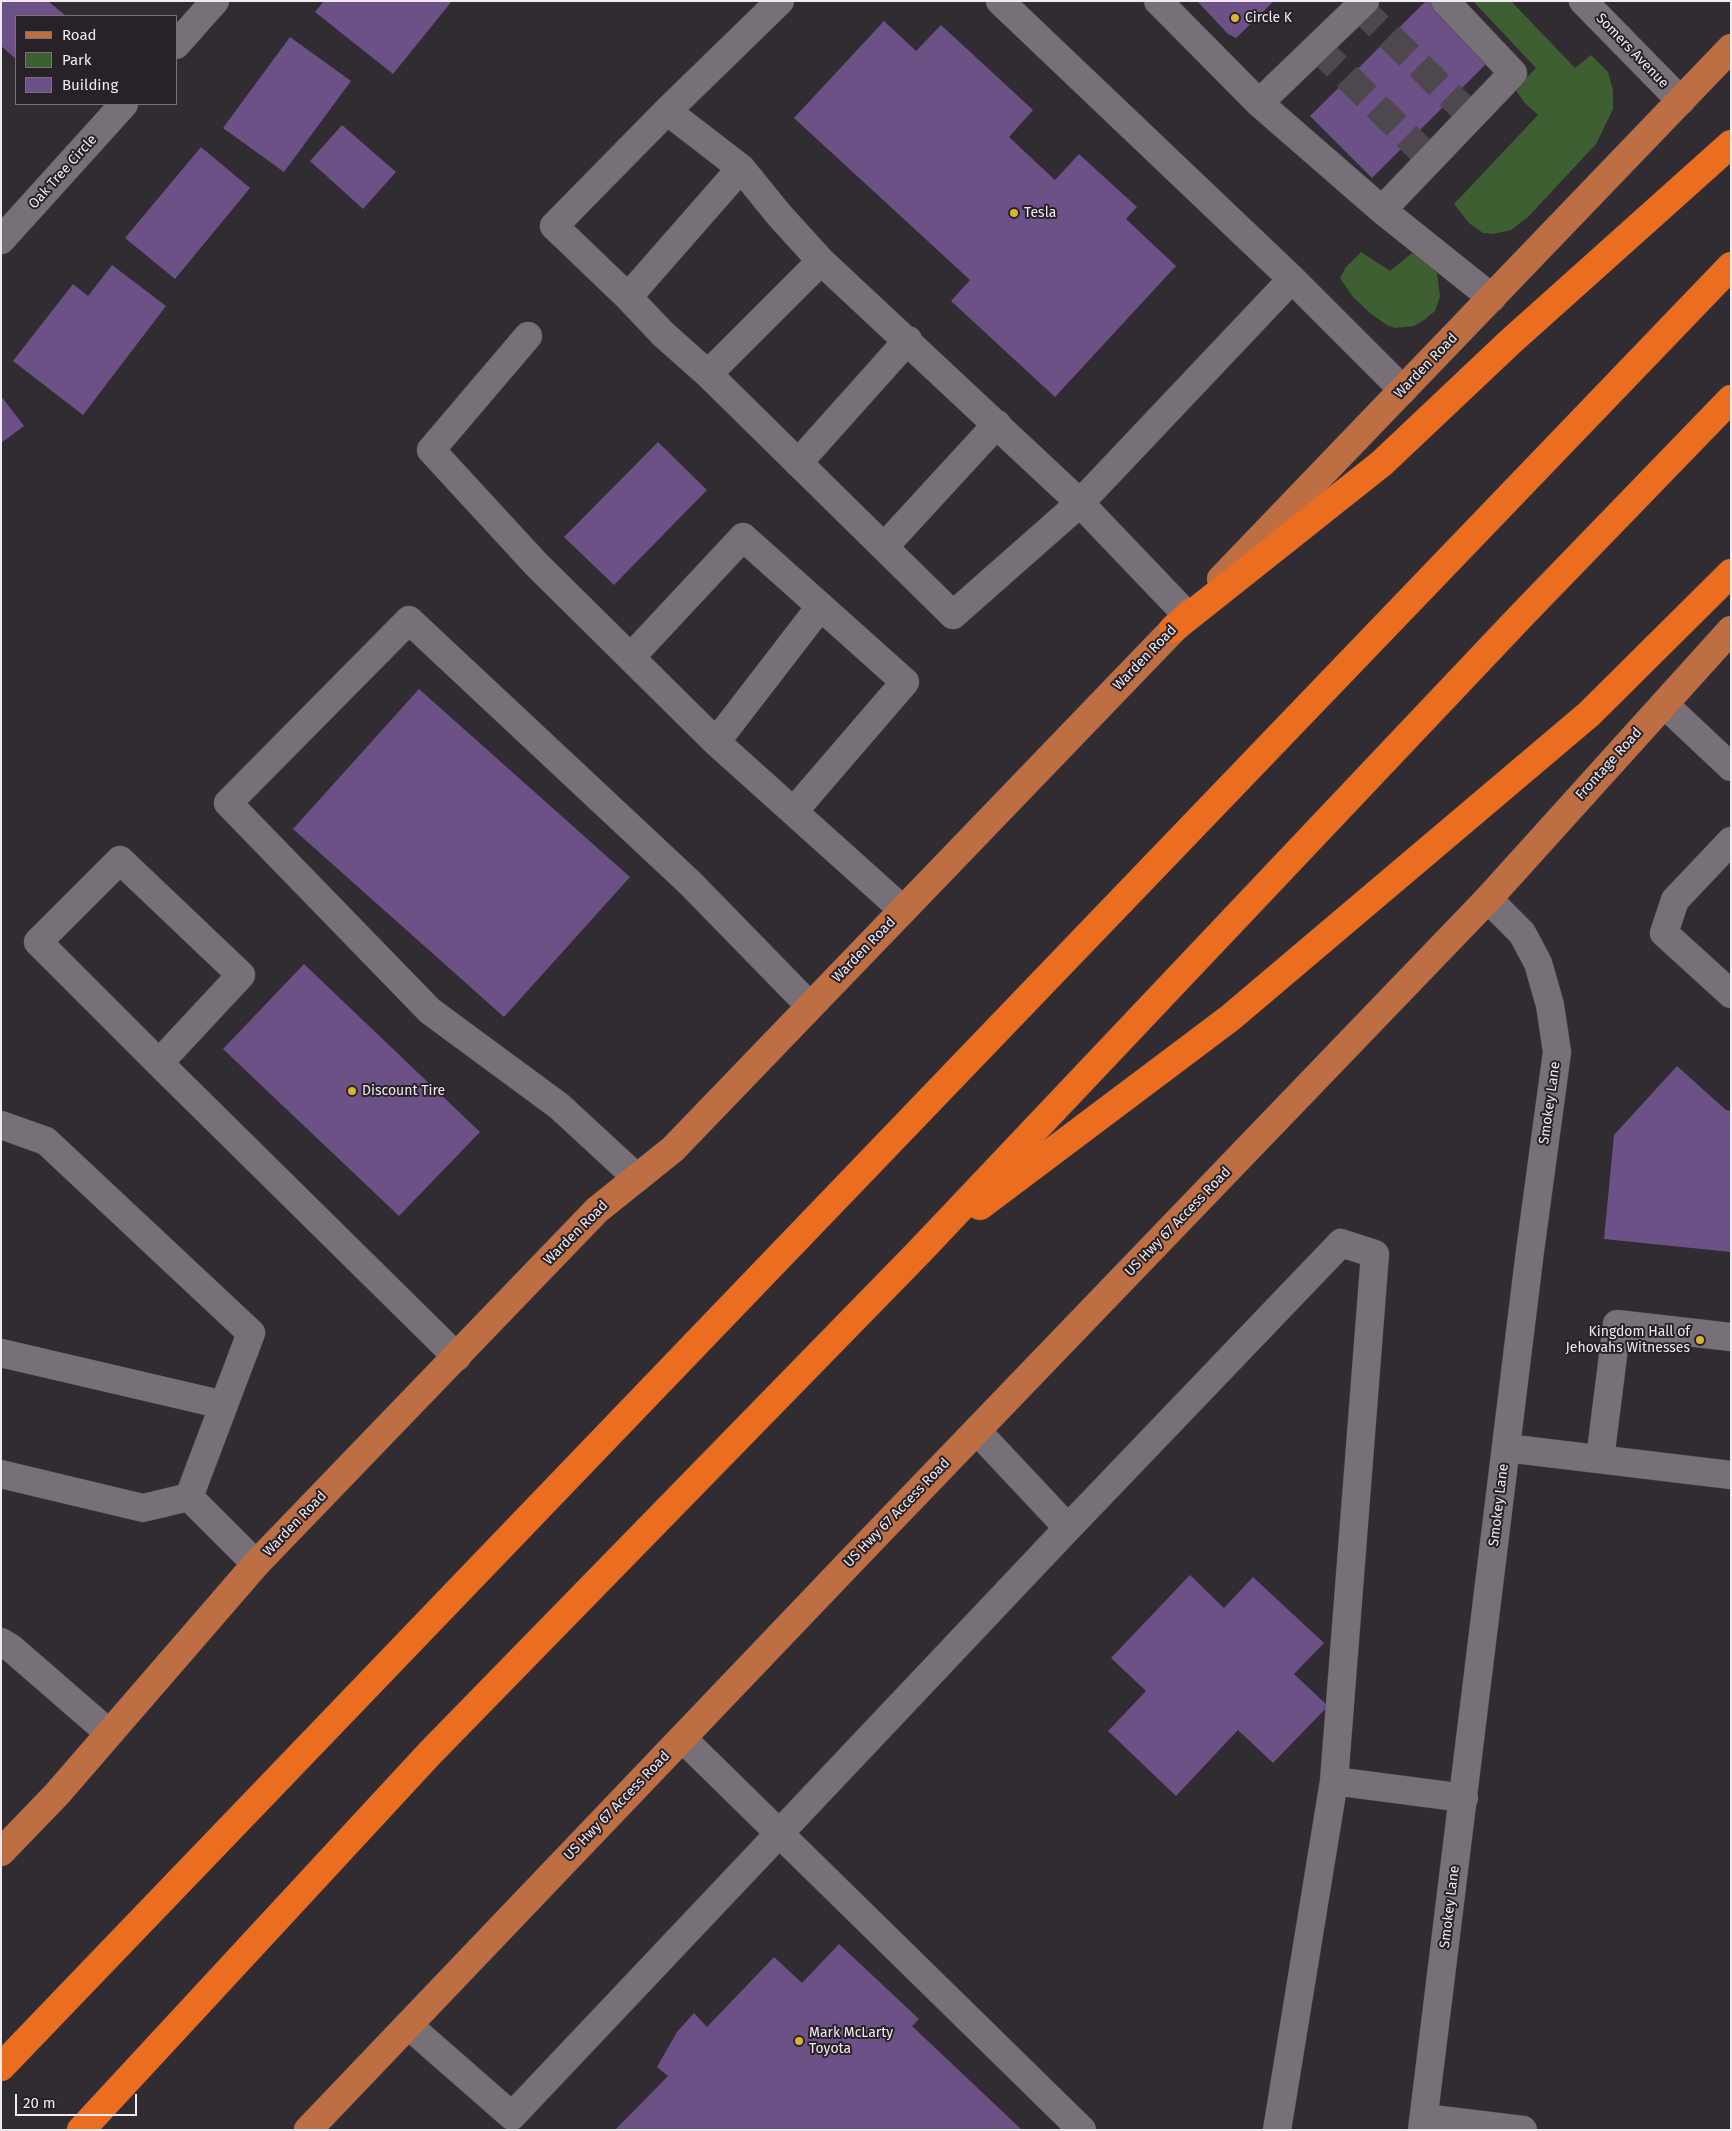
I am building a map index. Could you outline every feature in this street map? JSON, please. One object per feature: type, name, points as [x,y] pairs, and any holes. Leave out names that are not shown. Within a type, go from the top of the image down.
[{"type":"highway","points":[[1180,622],[1382,463],[1510,342],[1731,144]]},
{"type":"highway","points":[[1,2067],[1731,266]]},
{"type":"highway","points":[[81,2130],[430,1753],[919,1252],[1521,616],[1731,399]]},
{"type":"highway","points":[[919,1252],[1230,1018],[1589,714],[1731,573]]},
{"type":"main road","name":"Warden Road","points":[[1,1852],[57,1794],[256,1564],[597,1210],[673,1149],[1731,48]]},
{"type":"main road","name":"Frontage Road","points":[[1488,899],[1731,630]]},
{"type":"main road","name":"US Hwy 67 Access Road","points":[[308,2130],[1488,899]]},
{"type":"street","points":[[178,43],[215,1]]},
{"type":"street","points":[[780,1],[667,111],[554,226],[954,615],[1080,502],[1292,279]]},
{"type":"street","points":[[1000,1],[1292,279],[1404,390]]},
{"type":"street","points":[[1158,1],[1259,103],[1382,210],[1492,298]]},
{"type":"street","points":[[1259,103],[1365,1]]},
{"type":"street","points":[[1382,210],[1513,73],[1445,1]]},
{"type":"street","name":"Somers Avenue","points":[[1583,1],[1681,101]]},
{"type":"street","name":"Oak Tree Circle","points":[[1,240],[123,105]]},
{"type":"street","points":[[667,111],[741,168],[780,216],[821,261],[1080,502],[1180,622]]},
{"type":"street","points":[[628,297],[741,168]]},
{"type":"street","points":[[708,374],[821,261]]},
{"type":"street","points":[[528,336],[431,450],[536,564],[716,742],[903,910]]},
{"type":"street","points":[[798,463],[908,340]]},
{"type":"street","points":[[884,547],[996,424]]},
{"type":"street","points":[[631,657],[743,537],[905,682],[794,811]]},
{"type":"street","points":[[716,742],[820,606]]},
{"type":"street","points":[[638,1178],[559,1106],[430,1011],[228,803],[410,620],[690,883],[810,1006]]},
{"type":"street","points":[[1664,704],[1731,768]]},
{"type":"street","points":[[1731,842],[1675,900],[1664,933],[1731,994]]},
{"type":"street","points":[[159,1063],[241,975],[120,860],[38,942],[159,1063],[457,1357]]},
{"type":"street","name":"Smokey Lane","points":[[1423,2124],[1557,1052],[1550,1006],[1538,963],[1522,933],[1488,899]]},
{"type":"street","points":[[1,1125],[46,1140],[252,1334],[189,1497]]},
{"type":"street","points":[[408,2025],[505,2123],[1068,1528],[1341,1243],[1375,1254],[1334,1781],[1277,2130]]},
{"type":"street","points":[[1600,1459],[1617,1324],[1731,1338]]},
{"type":"street","points":[[1,1353],[224,1405]]},
{"type":"street","points":[[977,1431],[1068,1528]]},
{"type":"street","points":[[1506,1448],[1731,1475]]},
{"type":"street","points":[[1,1474],[143,1508],[189,1497]]},
{"type":"street","points":[[189,1497],[256,1564]]},
{"type":"street","points":[[1,1642],[11,1648],[109,1733]]},
{"type":"street","points":[[682,1738],[1082,2130]]},
{"type":"street","points":[[1334,1781],[1464,1798]]},
{"type":"street","points":[[1423,2124],[1523,2130]]},
{"type":"green space","points":[[1473,1],[1511,1],[1575,68],[1591,55],[1608,72],[1613,90],[1613,109],[1596,144],[1528,217],[1511,230],[1493,234],[1483,233],[1469,223],[1454,204],[1538,115],[1524,102],[1515,89],[1536,68]]},
{"type":"green space","points":[[1361,252],[1390,271],[1412,253],[1423,259],[1437,273],[1440,296],[1435,311],[1414,326],[1395,328],[1387,325],[1370,313],[1353,297],[1340,278],[1346,267]]},
{"type":"building","points":[[1,1],[48,1],[65,15],[15,15],[15,58],[1,46]]},
{"type":"building","points":[[324,1],[452,1],[393,74],[315,12]]},
{"type":"building","name":"Circle K","points":[[1197,1],[1274,1],[1236,38],[1228,34]]},
{"type":"building","points":[[1426,1],[1441,1],[1495,55],[1372,178],[1310,116]]},
{"type":"building","name":"Tesla","points":[[884,21],[916,51],[941,25],[1033,110],[1009,137],[1055,180],[1079,154],[1137,207],[1126,219],[1176,266],[1055,397],[951,301],[970,280],[794,118]]},
{"type":"building","points":[[290,37],[351,81],[284,172],[223,128]]},
{"type":"building","points":[[342,125],[396,172],[363,209],[310,161]]},
{"type":"building","points":[[201,147],[250,188],[175,279],[125,238]]},
{"type":"building","points":[[112,265],[166,306],[83,415],[13,361],[73,284],[88,296]]},
{"type":"building","points":[[1,396],[24,426],[1,443]]},
{"type":"building","points":[[658,442],[707,490],[614,585],[564,537]]},
{"type":"building","points":[[419,689],[630,877],[504,1017],[293,829]]},
{"type":"building","name":"Discount Tire","points":[[304,964],[480,1132],[399,1216],[223,1049]]},
{"type":"building","points":[[1677,1066],[1726,1110],[1731,1111],[1731,1252],[1604,1239],[1614,1135]]},
{"type":"building","points":[[1190,1575],[1224,1608],[1253,1577],[1324,1643],[1294,1674],[1328,1706],[1273,1763],[1238,1730],[1176,1796],[1108,1731],[1146,1691],[1111,1658]]},
{"type":"building","name":"Mark McLarty Toyota","points":[[839,1944],[919,2019],[912,2026],[1022,2130],[615,2130],[668,2076],[657,2067],[677,2032],[694,2013],[707,2027],[774,1957],[802,1983]]},
{"type":"tunnel","points":[[1359,7],[1471,116]]},
{"type":"tunnel","points":[[1317,47],[1430,159]]},
{"type":"place","name":"Circle K","points":[[1235,18]]},
{"type":"place","name":"Tesla","points":[[1014,213]]},
{"type":"place","name":"Discount Tire","points":[[352,1091]]},
{"type":"place","name":"Kingdom Hall of Jehovahs Witnesses","points":[[1700,1340]]},
{"type":"place","name":"Mark McLarty Toyota","points":[[799,2041]]}]
